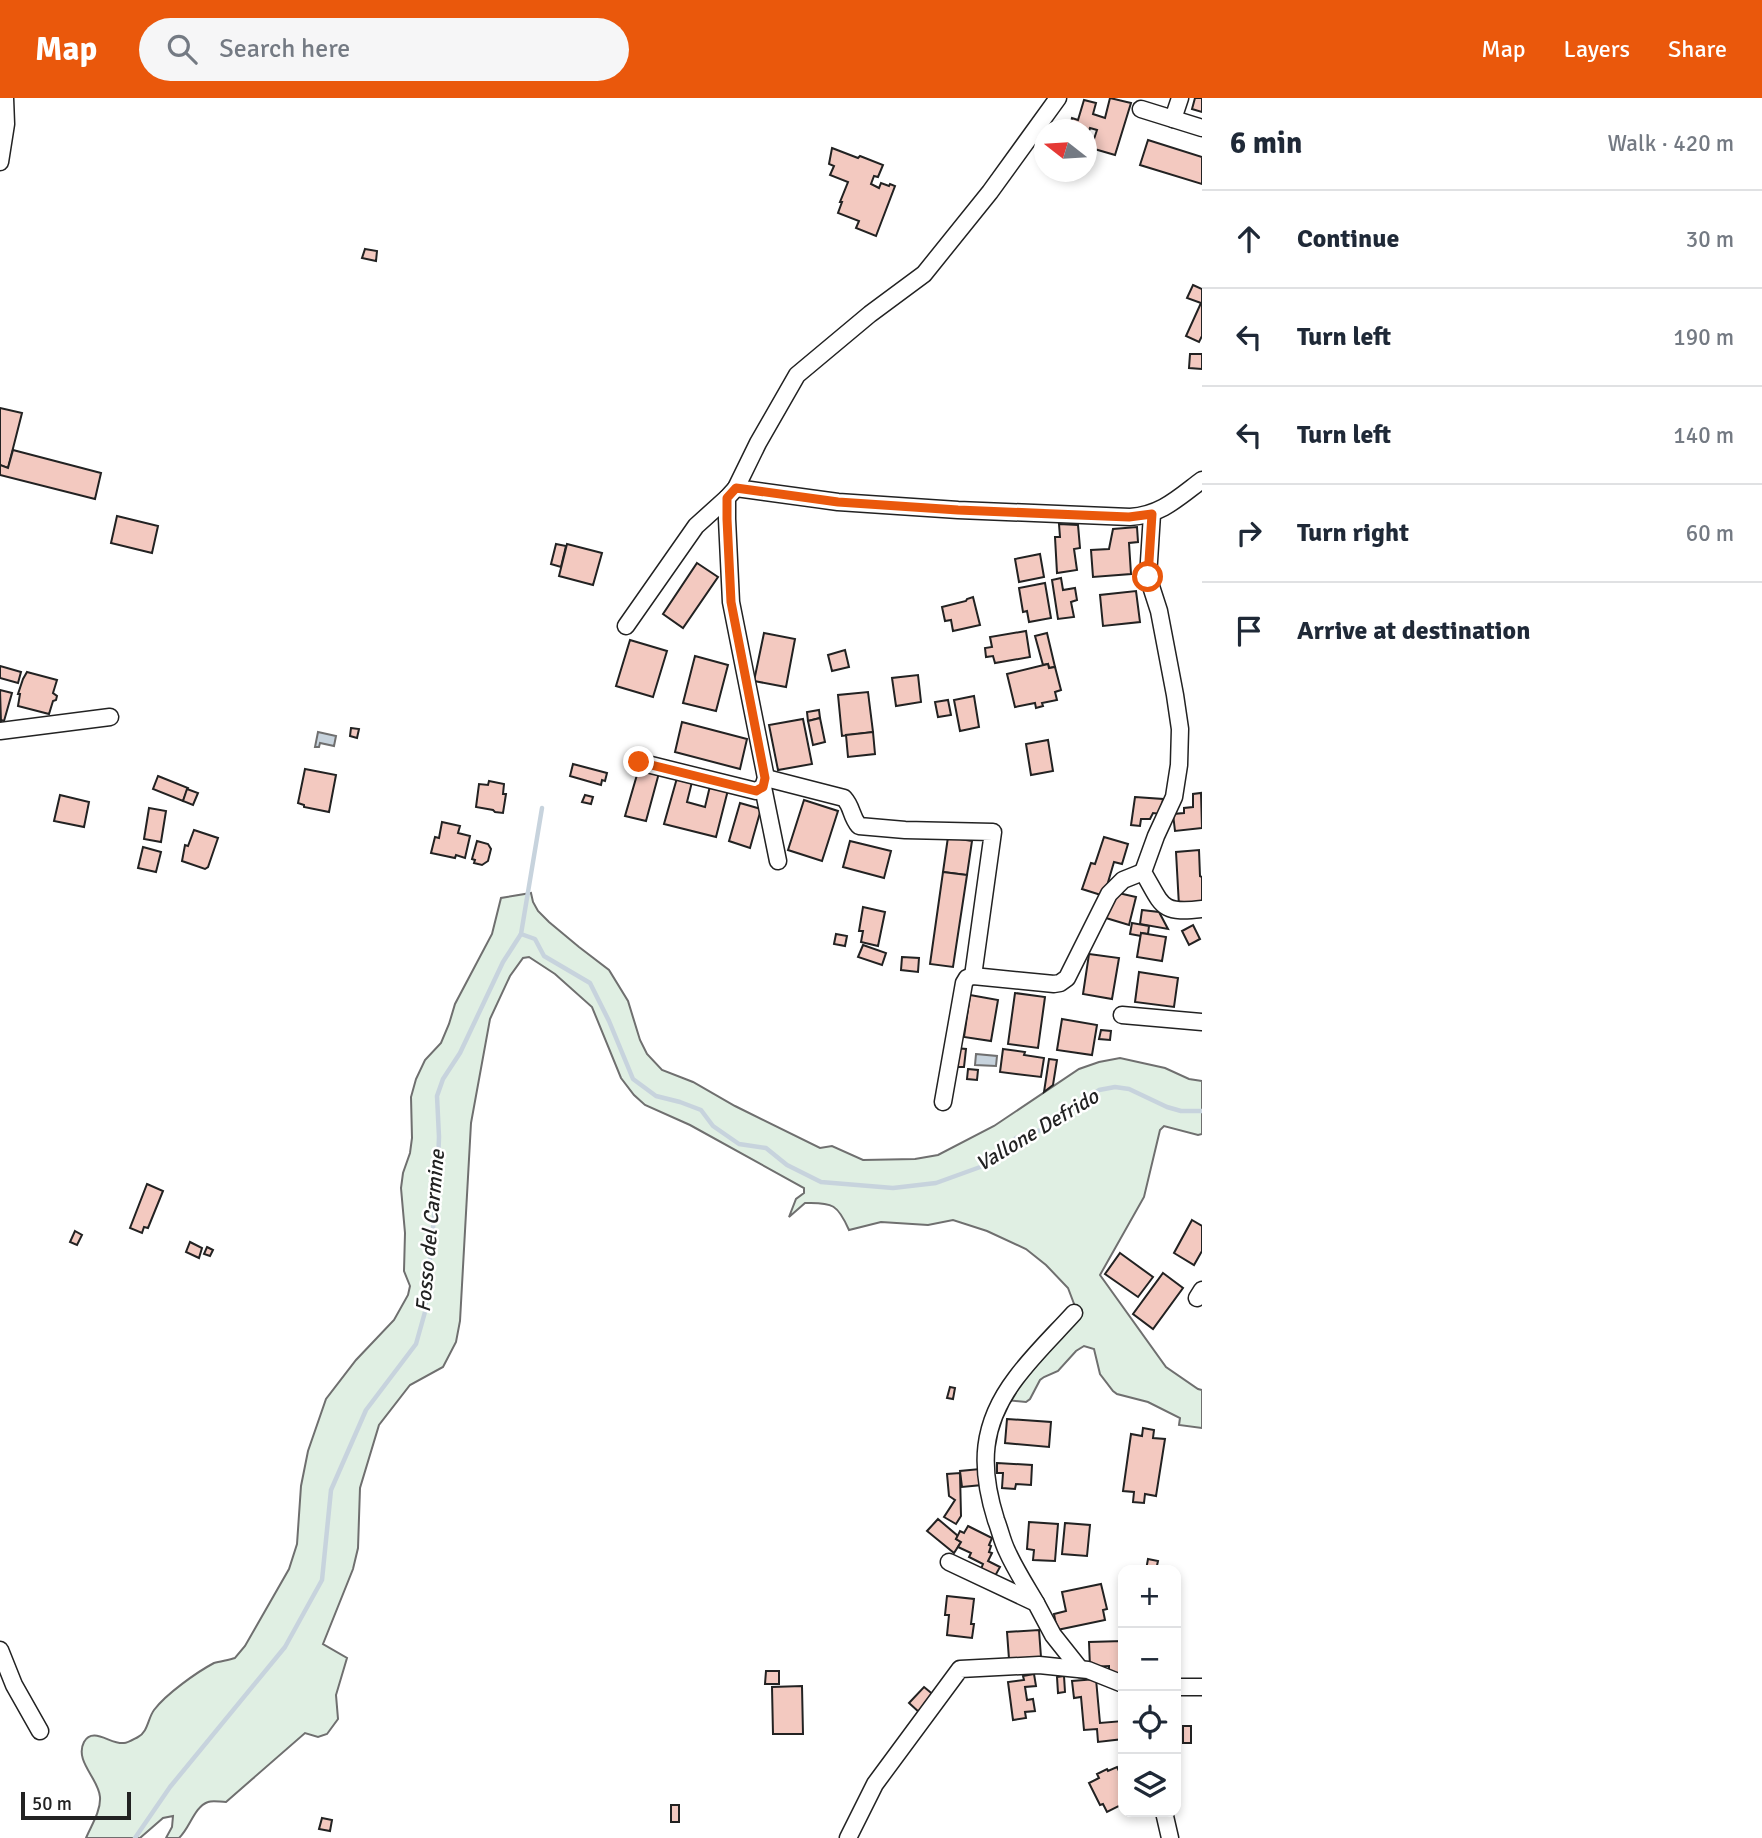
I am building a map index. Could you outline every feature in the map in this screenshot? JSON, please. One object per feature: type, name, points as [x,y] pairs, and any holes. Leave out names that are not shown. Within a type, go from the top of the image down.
[{"type":"street","points":[[0,162],[6,124],[5,98]]},
{"type":"street","points":[[778,861],[731,602],[727,519],[732,493],[797,375],[870,314],[924,274],[990,192],[1058,98]]},
{"type":"street","points":[[1173,119],[1180,98]]},
{"type":"street","points":[[1142,109],[1202,128]]},
{"type":"street","points":[[626,626],[696,526],[732,493],[958,510],[1129,517],[1152,514],[1202,480]]},
{"type":"street","points":[[943,1102],[967,978],[973,976],[1054,984],[1067,978],[1109,894],[1123,880],[1143,872],[1156,836],[1168,814],[1174,797],[1179,765],[1180,729],[1159,611],[1148,577],[1152,514]]},
{"type":"street","points":[[0,731],[110,717]]},
{"type":"street","points":[[639,762],[756,791],[764,783]]},
{"type":"street","points":[[764,783],[844,798],[850,804],[853,818],[859,826],[993,832],[973,976]]},
{"type":"street","points":[[1143,872],[1160,901],[1168,909],[1181,912],[1202,909]]},
{"type":"street","points":[[1122,1016],[1202,1022]]},
{"type":"street","points":[[1074,1313],[1016,1378],[999,1404],[989,1429],[984,1455],[991,1505],[1006,1549],[1053,1635],[1080,1669]]},
{"type":"street","points":[[948,1562],[1036,1603]]},
{"type":"street","points":[[0,1650],[14,1685],[40,1731]]},
{"type":"street","points":[[848,1838],[875,1784],[960,1670],[1039,1665],[1088,1670],[1118,1682]]},
{"type":"street","points":[[1181,1687],[1202,1687]]},
{"type":"street","points":[[1165,1817],[1171,1838]]},
{"type":"green space","points":[[531,893],[538,911],[549,922],[609,970],[628,1001],[647,1054],[662,1070],[693,1082],[820,1148],[832,1146],[863,1160],[915,1159],[938,1155],[994,1126],[1079,1069],[1120,1058],[1165,1068],[1189,1079],[1202,1081],[1202,1134],[1164,1126],[1160,1130],[1144,1197],[1100,1275],[1166,1367],[1202,1390],[1202,1428],[1179,1425],[1180,1418],[1148,1402],[1117,1394],[1100,1374],[1094,1349],[1084,1346],[1058,1371],[1040,1380],[1026,1402],[1006,1400],[1076,1309],[1068,1288],[1046,1265],[1026,1249],[987,1231],[953,1220],[928,1225],[881,1222],[849,1230],[838,1210],[814,1203],[805,1203],[789,1217],[796,1199],[804,1193],[804,1188],[690,1125],[645,1105],[621,1078],[592,1007],[555,974],[529,957],[523,958],[510,976],[490,1019],[471,1123],[460,1321],[456,1342],[443,1367],[410,1385],[379,1425],[360,1488],[358,1548],[353,1569],[323,1644],[347,1658],[336,1695],[338,1719],[327,1734],[318,1737],[305,1733],[226,1802],[212,1801],[203,1805],[179,1838],[166,1838],[172,1827],[173,1816],[163,1818],[140,1838],[86,1838],[97,1813],[100,1797],[96,1783],[84,1763],[84,1742],[92,1736],[119,1743],[138,1737],[144,1732],[154,1710],[174,1690],[214,1663],[235,1658],[245,1646],[289,1569],[297,1544],[301,1486],[308,1451],[326,1399],[356,1360],[394,1320],[408,1295],[410,1286],[404,1271],[405,1233],[401,1188],[410,1153],[411,1097],[416,1079],[425,1060],[441,1043],[455,1004],[492,934],[501,898]]},
{"type":"shaded area","points":[[318,732],[336,736],[334,746],[320,743],[319,747],[315,747]]},
{"type":"shaded area","points":[[976,1054],[997,1056],[996,1066],[975,1065]]},
{"type":"building","points":[[1110,98],[1131,103],[1115,155],[1097,150],[1097,119],[1078,119],[1084,100],[1096,103],[1093,114],[1105,118]]},
{"type":"building","points":[[1195,98],[1202,98],[1202,112],[1192,109]]},
{"type":"building","points":[[1148,140],[1202,157],[1202,184],[1140,165]]},
{"type":"building","points":[[832,148],[883,165],[878,177],[874,176],[871,184],[879,188],[881,183],[895,186],[876,236],[856,228],[859,221],[838,213],[848,182],[830,175],[834,166],[829,164]]},
{"type":"building","points":[[365,249],[377,251],[376,261],[362,258]]},
{"type":"building","points":[[1193,285],[1202,289],[1202,336],[1199,342],[1186,336],[1201,303],[1187,298]]},
{"type":"building","points":[[1190,354],[1202,354],[1202,369],[1189,368]]},
{"type":"building","points":[[0,408],[22,413],[8,468],[0,465]]},
{"type":"building","points":[[13,450],[101,473],[95,499],[0,475],[0,465],[8,468]]},
{"type":"building","points":[[117,516],[158,526],[152,553],[111,543]]},
{"type":"building","points":[[1059,524],[1078,525],[1080,548],[1074,549],[1077,570],[1057,573],[1055,537],[1060,537]]},
{"type":"building","points":[[1137,527],[1138,542],[1129,543],[1131,574],[1093,577],[1091,550],[1109,549],[1113,529]]},
{"type":"building","points":[[556,544],[566,546],[561,567],[551,564]]},
{"type":"building","points":[[567,544],[602,553],[593,585],[559,576]]},
{"type":"building","points":[[1040,554],[1044,577],[1019,582],[1015,559]]},
{"type":"building","points":[[697,563],[718,577],[683,628],[663,614]]},
{"type":"building","points":[[1061,578],[1063,590],[1075,588],[1077,600],[1071,602],[1074,617],[1058,619],[1052,580]]},
{"type":"building","points":[[1045,583],[1051,618],[1029,622],[1027,611],[1023,612],[1019,588]]},
{"type":"building","points":[[1136,591],[1140,622],[1103,626],[1100,595]]},
{"type":"building","points":[[973,597],[980,625],[953,631],[951,620],[945,621],[942,607]]},
{"type":"building","points":[[1026,631],[1030,657],[995,663],[993,656],[986,657],[985,648],[992,647],[990,637]]},
{"type":"building","points":[[764,633],[795,639],[786,687],[754,681]]},
{"type":"building","points":[[1047,633],[1055,667],[1049,668],[1048,664],[1043,665],[1035,636]]},
{"type":"building","points":[[630,640],[667,651],[653,697],[616,686]]},
{"type":"building","points":[[845,650],[849,667],[832,671],[828,655]]},
{"type":"building","points":[[695,656],[728,665],[716,711],[683,703]]},
{"type":"building","points":[[1048,664],[1049,668],[1055,667],[1061,690],[1055,692],[1057,700],[1042,703],[1043,706],[1036,708],[1035,703],[1015,707],[1007,674]]},
{"type":"building","points":[[0,666],[21,672],[18,683],[0,678]]},
{"type":"building","points":[[27,672],[57,680],[53,693],[57,696],[49,714],[18,706],[18,694]]},
{"type":"building","points":[[918,675],[921,702],[896,706],[892,678]]},
{"type":"building","points":[[0,690],[12,693],[4,721],[1,720],[1,723]]},
{"type":"building","points":[[868,692],[873,732],[842,736],[838,695]]},
{"type":"building","points":[[974,696],[979,727],[960,731],[954,700]]},
{"type":"building","points":[[948,700],[951,715],[938,717],[935,702]]},
{"type":"building","points":[[819,710],[820,718],[808,721],[807,712]]},
{"type":"building","points":[[820,718],[825,742],[813,745],[808,721]]},
{"type":"building","points":[[803,719],[812,764],[778,770],[769,725]]},
{"type":"building","points":[[682,722],[747,739],[740,769],[675,752]]},
{"type":"building","points":[[351,728],[359,729],[357,738],[350,736]]},
{"type":"building","points":[[873,732],[875,754],[848,757],[846,735]]},
{"type":"building","points":[[1048,740],[1053,771],[1031,775],[1026,744]]},
{"type":"building","points":[[573,764],[607,773],[605,781],[602,780],[601,785],[570,776]]},
{"type":"building","points":[[639,768],[659,773],[646,821],[625,816]]},
{"type":"building","points":[[305,769],[336,775],[329,812],[304,807],[298,803]]},
{"type":"building","points":[[158,776],[188,788],[183,801],[153,789]]},
{"type":"building","points":[[677,778],[692,782],[687,802],[705,807],[710,786],[728,790],[716,837],[664,824]]},
{"type":"building","points":[[489,781],[504,784],[503,794],[506,794],[503,813],[476,807],[479,784],[488,785]]},
{"type":"building","points":[[187,789],[198,793],[193,805],[183,801]]},
{"type":"building","points":[[1201,793],[1202,828],[1175,831],[1173,814],[1184,813],[1184,808],[1193,807],[1193,794]]},
{"type":"building","points":[[60,795],[89,802],[84,827],[54,821]]},
{"type":"building","points":[[585,795],[593,797],[591,804],[582,802]]},
{"type":"building","points":[[1135,797],[1163,799],[1161,814],[1153,813],[1150,819],[1141,819],[1140,826],[1131,825]]},
{"type":"building","points":[[804,800],[838,811],[822,861],[788,850]]},
{"type":"building","points":[[740,803],[761,809],[750,848],[729,841]]},
{"type":"building","points":[[149,808],[166,811],[161,842],[144,839]]},
{"type":"building","points":[[442,822],[460,826],[458,833],[470,836],[465,858],[431,853],[435,837],[439,838]]},
{"type":"building","points":[[194,830],[218,838],[205,869],[182,861],[185,845],[188,846]]},
{"type":"building","points":[[948,837],[972,841],[967,875],[943,872]]},
{"type":"building","points":[[1104,837],[1128,844],[1122,864],[1114,862],[1104,896],[1082,889],[1091,863],[1095,864]]},
{"type":"building","points":[[477,841],[488,844],[491,849],[488,861],[482,865],[474,863],[475,860],[472,859]]},
{"type":"building","points":[[850,841],[891,851],[884,878],[843,867]]},
{"type":"building","points":[[143,847],[161,852],[156,872],[138,868]]},
{"type":"building","points":[[1199,850],[1202,905],[1179,906],[1176,852]]},
{"type":"building","points":[[943,872],[967,875],[953,967],[930,964]]},
{"type":"building","points":[[1114,892],[1136,897],[1129,925],[1106,918]]},
{"type":"building","points":[[863,907],[885,912],[878,946],[861,942],[863,931],[859,931]]},
{"type":"building","points":[[1142,910],[1159,912],[1168,929],[1140,924]]},
{"type":"building","points":[[1132,923],[1149,926],[1148,934],[1130,934]]},
{"type":"building","points":[[1193,925],[1200,939],[1189,945],[1182,931]]},
{"type":"building","points":[[1141,933],[1166,937],[1162,961],[1137,957]]},
{"type":"building","points":[[836,934],[847,936],[845,946],[834,944]]},
{"type":"building","points":[[863,945],[886,953],[882,965],[858,957]]},
{"type":"building","points":[[1089,954],[1119,958],[1112,999],[1083,994]]},
{"type":"building","points":[[902,957],[919,958],[918,972],[901,970]]},
{"type":"building","points":[[1139,972],[1178,978],[1174,1007],[1135,1002]]},
{"type":"building","points":[[1015,993],[1045,997],[1038,1048],[1008,1044]]},
{"type":"building","points":[[970,995],[998,1000],[991,1041],[964,1037]]},
{"type":"building","points":[[1062,1019],[1097,1025],[1092,1055],[1057,1050]]},
{"type":"building","points":[[1101,1030],[1111,1031],[1110,1040],[1099,1039]]},
{"type":"building","points":[[955,1048],[966,1049],[964,1067],[952,1067]]},
{"type":"building","points":[[1003,1049],[1044,1058],[1041,1077],[1000,1072]]},
{"type":"building","points":[[1049,1059],[1057,1060],[1053,1085],[1044,1092]]},
{"type":"building","points":[[968,1069],[978,1070],[977,1080],[967,1079]]},
{"type":"building","points":[[147,1184],[163,1191],[148,1228],[144,1227],[142,1233],[130,1228]]},
{"type":"building","points":[[1192,1220],[1202,1226],[1202,1251],[1194,1265],[1174,1253]]},
{"type":"building","points":[[75,1231],[82,1235],[77,1245],[70,1242]]},
{"type":"building","points":[[190,1242],[202,1248],[199,1258],[186,1252]]},
{"type":"building","points":[[207,1247],[213,1250],[210,1256],[204,1254]]},
{"type":"building","points":[[1120,1253],[1153,1277],[1138,1297],[1105,1274]]},
{"type":"building","points":[[1163,1273],[1183,1288],[1153,1329],[1133,1314]]},
{"type":"building","points":[[950,1387],[955,1388],[953,1399],[947,1398]]},
{"type":"building","points":[[1007,1419],[1051,1422],[1049,1447],[1005,1443]]},
{"type":"building","points":[[1143,1428],[1154,1430],[1153,1438],[1165,1439],[1156,1496],[1145,1494],[1144,1503],[1133,1502],[1134,1492],[1123,1491],[1131,1434],[1142,1436]]},
{"type":"building","points":[[997,1463],[1032,1465],[1031,1485],[1016,1484],[1015,1489],[1002,1488],[1003,1473],[997,1473]]},
{"type":"building","points":[[980,1469],[982,1485],[962,1487],[960,1471]]},
{"type":"building","points":[[960,1473],[961,1516],[956,1524],[944,1517],[955,1500],[949,1496],[947,1474]]},
{"type":"building","points":[[938,1519],[958,1536],[956,1539],[961,1542],[954,1553],[927,1531]]},
{"type":"building","points":[[1029,1522],[1058,1524],[1055,1561],[1033,1560],[1034,1550],[1027,1549]]},
{"type":"building","points":[[1065,1523],[1090,1525],[1087,1556],[1062,1554]]},
{"type":"building","points":[[968,1526],[992,1538],[989,1552],[992,1553],[988,1561],[1000,1567],[995,1576],[981,1569],[983,1564],[969,1557],[971,1553],[958,1547],[961,1542],[956,1539],[960,1531],[964,1533]]},
{"type":"building","points":[[1148,1559],[1158,1561],[1157,1565],[1147,1565]]},
{"type":"building","points":[[1101,1584],[1107,1609],[1103,1610],[1105,1620],[1057,1630],[1054,1614],[1066,1611],[1062,1592]]},
{"type":"building","points":[[947,1596],[974,1599],[972,1638],[947,1635]]},
{"type":"building","points":[[1039,1630],[1041,1657],[1009,1659],[1007,1632]]},
{"type":"building","points":[[1118,1641],[1118,1673],[1109,1673],[1109,1666],[1090,1667],[1089,1642]]},
{"type":"building","points":[[766,1671],[779,1671],[779,1684],[765,1684]]},
{"type":"building","points":[[1034,1674],[1036,1686],[1025,1687],[1027,1700],[1033,1699],[1035,1711],[1025,1712],[1026,1718],[1013,1720],[1008,1682],[1024,1680],[1023,1676]]},
{"type":"building","points":[[1064,1676],[1065,1692],[1058,1693],[1057,1677]]},
{"type":"building","points":[[1096,1679],[1100,1723],[1118,1721],[1118,1740],[1098,1742],[1097,1729],[1084,1730],[1081,1697],[1074,1698],[1072,1681]]},
{"type":"building","points":[[802,1686],[803,1734],[773,1734],[772,1687]]},
{"type":"building","points":[[924,1687],[935,1696],[920,1713],[909,1703]]},
{"type":"building","points":[[1183,1726],[1191,1726],[1191,1743],[1183,1743]]},
{"type":"building","points":[[1117,1767],[1118,1769],[1118,1806],[1107,1812],[1103,1804],[1100,1805],[1089,1783],[1099,1778],[1097,1774],[1107,1769],[1108,1771]]},
{"type":"building","points":[[671,1805],[679,1805],[679,1822],[671,1822]]},
{"type":"building","points":[[322,1818],[332,1820],[330,1831],[319,1829]]},
{"type":"waterway","name":"Fosso del Carmine","points":[[135,1838],[170,1787],[285,1647],[322,1580],[331,1490],[366,1410],[416,1344],[425,1312],[437,1186],[437,1096],[443,1079],[460,1053],[503,962],[521,934],[542,808]]},
{"type":"waterway","name":"Vallone Defrido","points":[[521,934],[535,939],[544,956],[590,983],[633,1079],[656,1096],[701,1110],[713,1126],[739,1144],[766,1148],[787,1165],[821,1182],[893,1188],[936,1183],[983,1166],[1016,1138],[1044,1129],[1099,1090],[1115,1087],[1129,1089],[1181,1111],[1202,1111]]},
{"type":"route","points":[[639,762],[756,791],[763,787],[765,778],[731,602],[727,498],[736,488],[838,502],[958,510],[1129,517],[1152,514],[1148,577]]}]
